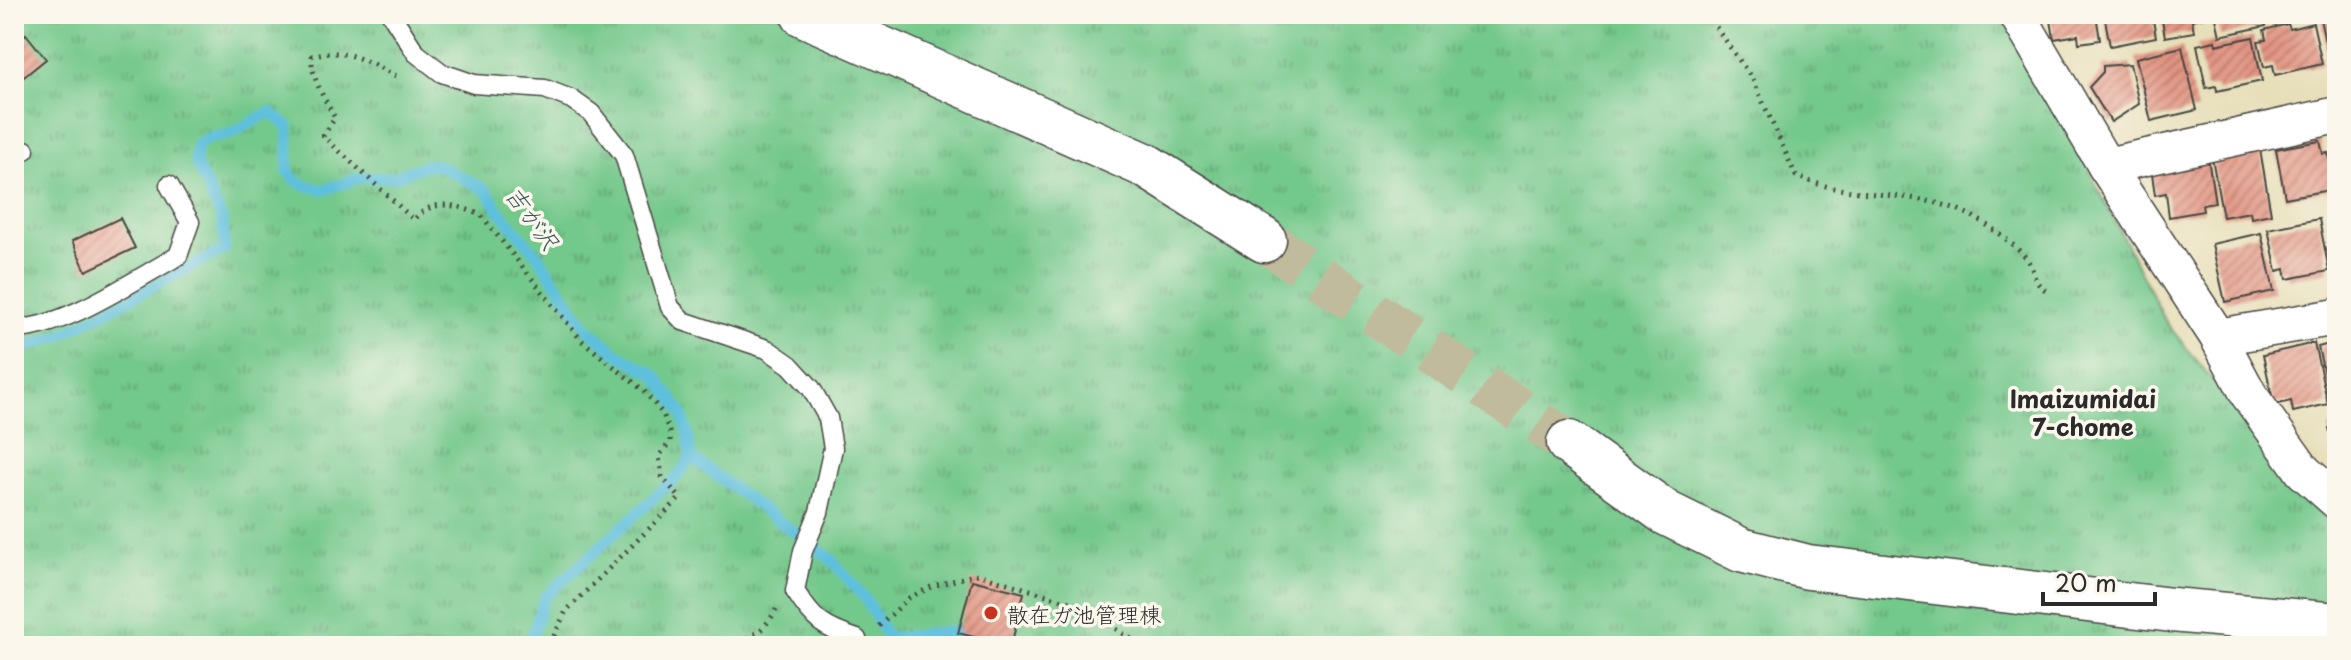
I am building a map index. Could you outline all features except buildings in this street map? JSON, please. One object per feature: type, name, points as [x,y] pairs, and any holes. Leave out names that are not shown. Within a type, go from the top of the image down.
[{"type":"street","points":[[803,14],[1145,165],[1264,240]]},
{"type":"street","points":[[2017,14],[2106,166],[2218,337],[2249,395],[2303,471],[2337,501]]},
{"type":"street","points":[[2106,166],[2337,115]]},
{"type":"street","points":[[2218,337],[2337,317]]},
{"type":"street","points":[[1569,443],[1666,513],[1741,550],[1808,567],[2172,610],[2337,625]]},
{"type":"lane","points":[[391,14],[416,53],[442,73],[474,84],[545,89],[571,99],[591,113],[624,155],[670,307],[683,321],[767,349],[790,365],[811,388],[828,418],[833,448],[819,512],[803,551],[795,591],[827,629],[857,639]]},
{"type":"lane","points":[[14,329],[32,329],[80,309],[178,256],[190,222],[169,185]]},
{"type":"path","points":[[1707,14],[1753,80],[1796,176],[1828,188],[1947,205],[1985,223],[2027,261],[2033,279],[2047,291]]},
{"type":"path","points":[[406,81],[360,58],[324,52],[312,56],[311,65],[335,118],[323,136],[414,220],[423,209],[439,205],[459,206],[481,215],[581,340],[644,391],[663,414],[670,433],[670,442],[659,456],[662,477],[680,498],[566,611],[549,646]]},
{"type":"path","points":[[857,639],[881,625],[909,598],[933,586],[978,574],[1079,605],[1138,646]]},
{"type":"path","points":[[668,646],[725,646],[756,634]]},
{"type":"green space","points":[[14,14],[2009,14],[2167,324],[2327,521],[2337,525],[2337,646],[14,646]]},
{"type":"water","points":[[956,626],[1014,646],[897,646],[944,636]]},
{"type":"waterway","name":"吉が沢","points":[[14,351],[59,336],[225,249],[222,219],[195,161],[197,144],[210,137],[228,135],[270,112],[289,127],[288,171],[304,185],[324,190],[359,178],[394,177],[426,165],[438,165],[486,190],[537,255],[588,329],[618,354],[655,375],[682,413],[691,457],[678,476],[544,598],[529,646]]},
{"type":"waterway","points":[[691,457],[831,559],[866,600],[886,635],[894,638],[950,631]]},
{"type":"tunnel","points":[[1264,240],[1569,443]]},
{"type":"place","name":"散在ガ池管理棟","points":[[991,613]]},
{"type":"district","name":"Imaizumidai 7-chome","points":[[2083,412]]}]
